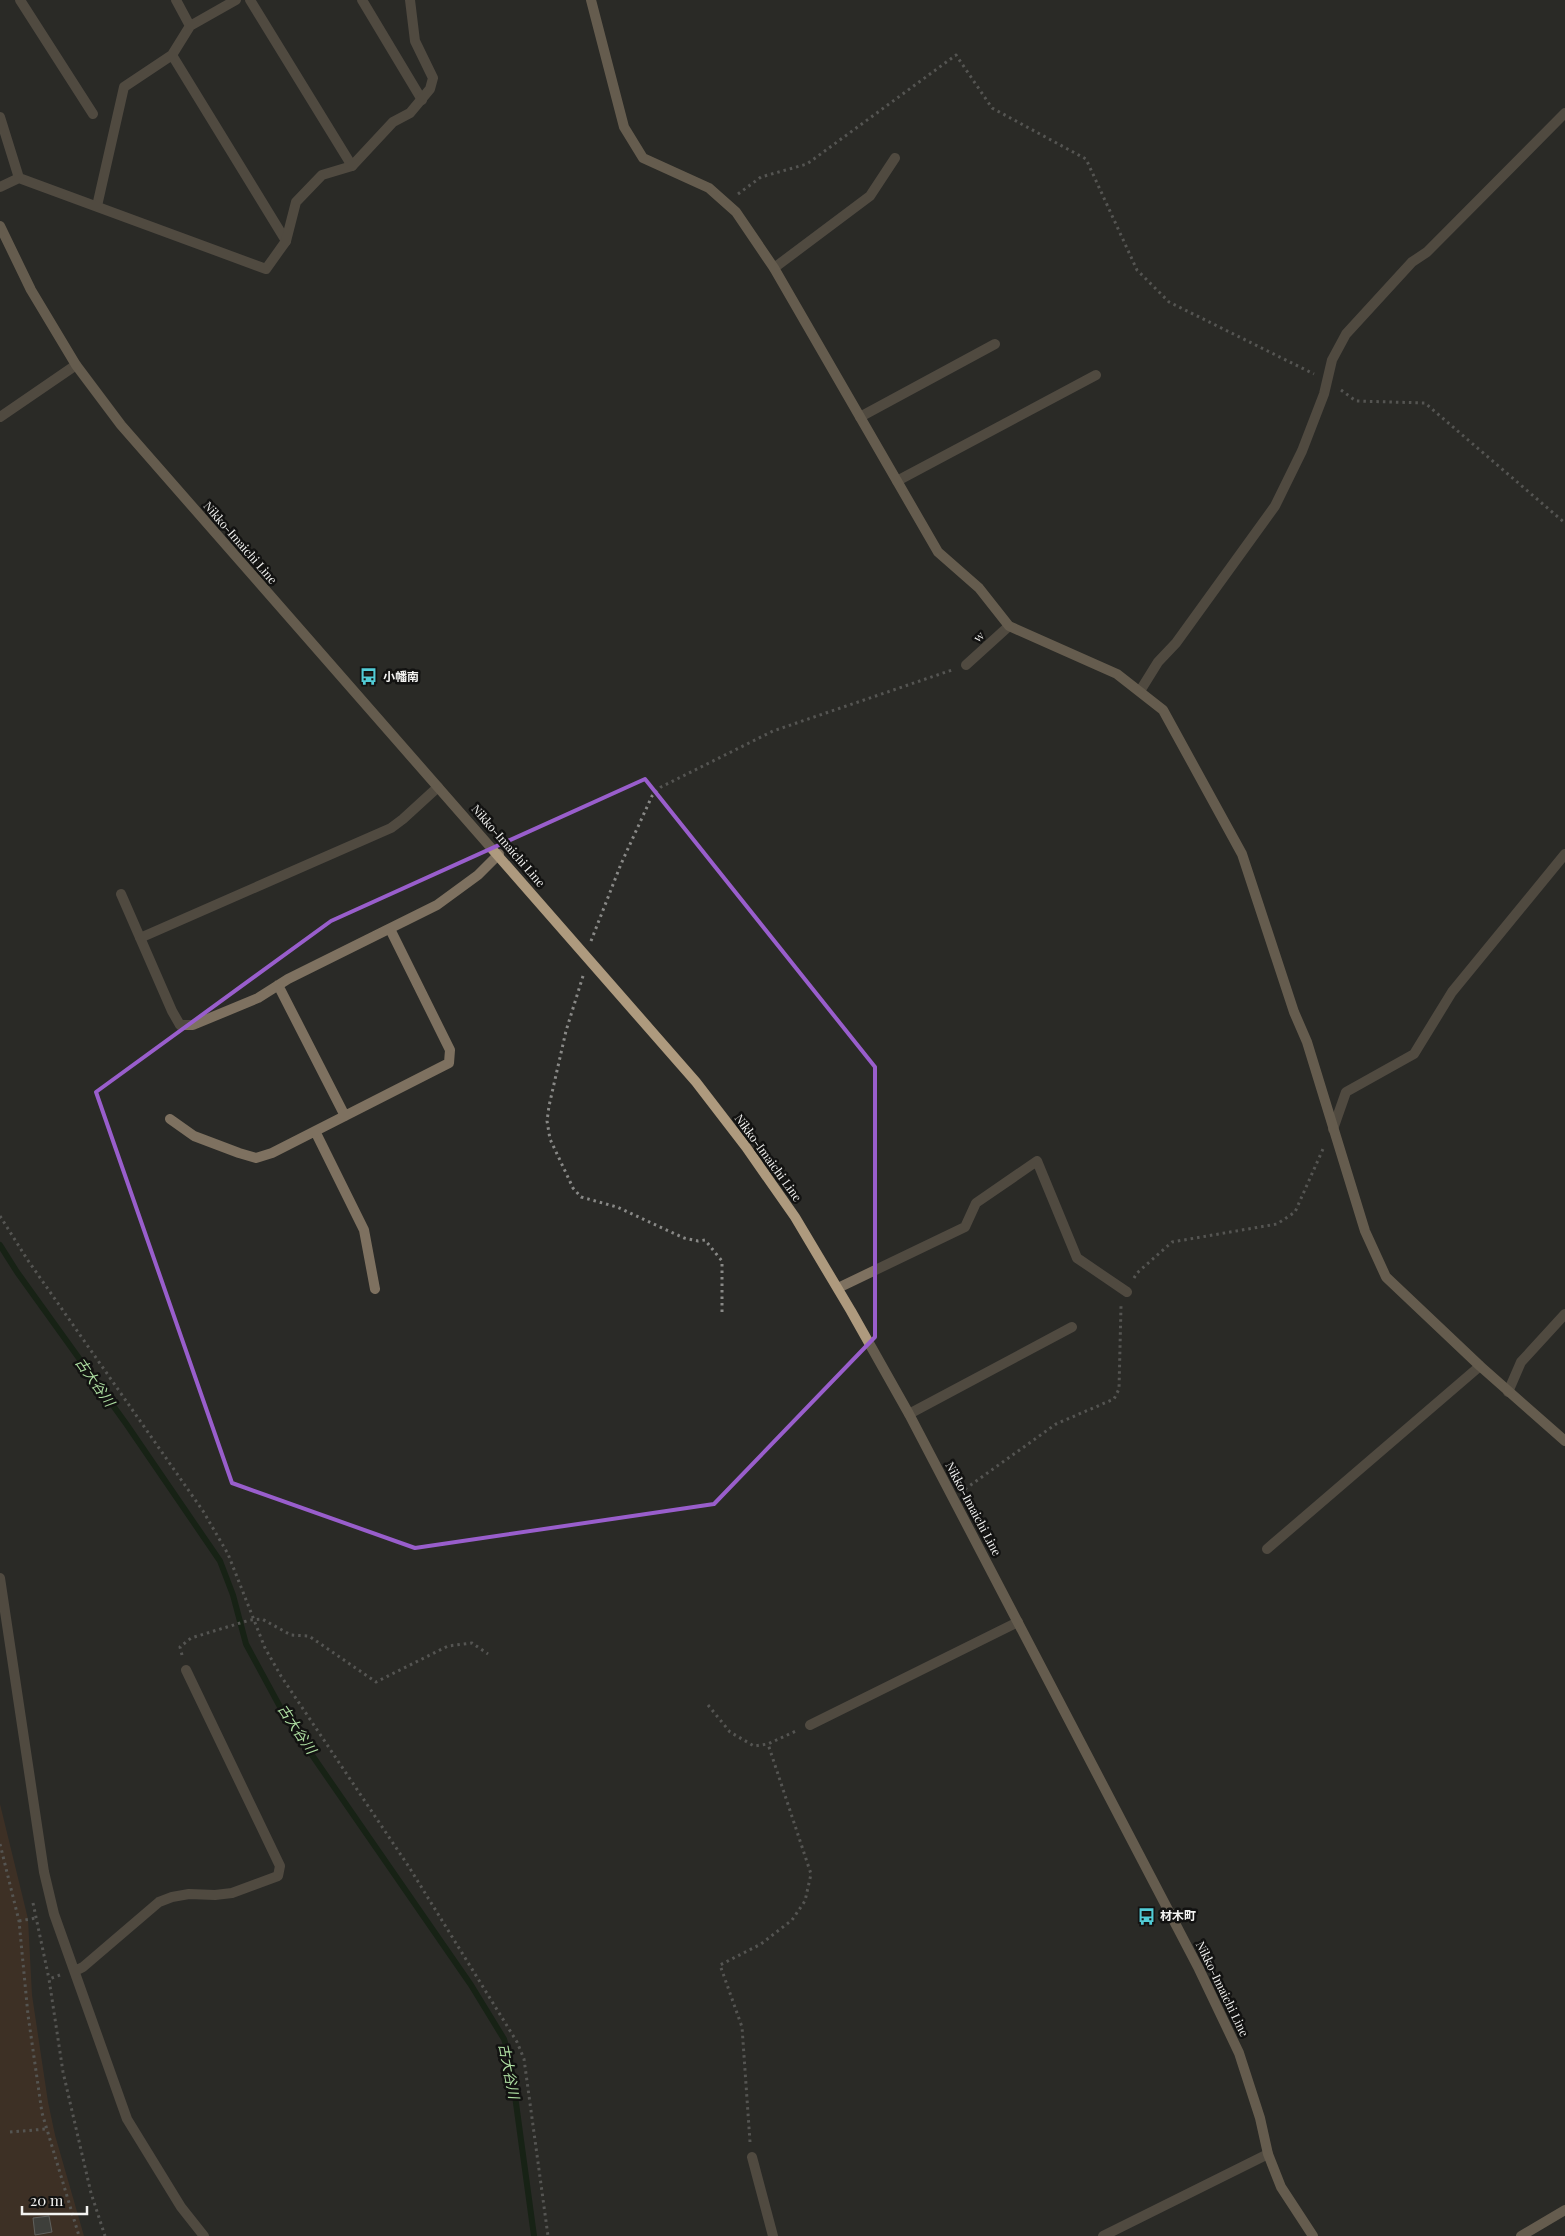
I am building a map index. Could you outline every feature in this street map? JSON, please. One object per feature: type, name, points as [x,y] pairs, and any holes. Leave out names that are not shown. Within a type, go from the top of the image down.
[{"type":"main road","points":[[590,0],[624,127],[643,158],[709,188],[736,212],[774,268],[938,552],[979,588],[1009,626],[1117,674],[1163,710],[1242,854],[1294,1012],[1307,1042],[1365,1231],[1386,1277],[1508,1392],[1565,1441]]},
{"type":"main road","name":"Nikko-Imaichi Line","points":[[0,226],[31,290],[76,365],[121,425],[499,854],[696,1082],[796,1217],[909,1414],[1199,1969],[1239,2053],[1260,2118],[1268,2154],[1282,2187],[1313,2236]]},
{"type":"main road","points":[[1521,2236],[1565,2210]]},
{"type":"street","points":[[20,0],[93,114]]},
{"type":"street","points":[[176,0],[190,26]]},
{"type":"street","points":[[96,206],[124,87],[172,55],[190,26],[236,0]]},
{"type":"street","points":[[250,0],[352,166]]},
{"type":"street","points":[[362,0],[422,100]]},
{"type":"street","points":[[0,187],[19,178],[266,269],[286,241],[296,202],[322,175],[352,166],[394,122],[410,113],[430,89],[433,78],[415,41],[410,0]]},
{"type":"street","points":[[172,55],[286,241]]},
{"type":"street","points":[[1140,691],[1158,662],[1176,643],[1275,506],[1302,451],[1327,381],[1332,360],[1346,334],[1412,262],[1427,252],[1565,113]]},
{"type":"street","points":[[0,116],[19,178]]},
{"type":"street","points":[[774,268],[870,196],[895,158]]},
{"type":"street","points":[[860,417],[995,344]]},
{"type":"street","points":[[0,417],[76,365]]},
{"type":"street","points":[[897,481],[1096,374]]},
{"type":"street","name":"w","points":[[966,665],[1009,626]]},
{"type":"street","points":[[140,938],[391,828],[438,787]]},
{"type":"street","points":[[120,894],[180,1025],[193,1025],[258,998],[278,985],[437,906],[478,875],[499,854]]},
{"type":"street","points":[[1333,1129],[1346,1092],[1414,1054],[1452,992],[1565,854]]},
{"type":"street","points":[[170,1119],[194,1136],[256,1158],[272,1153],[448,1063],[450,1050],[390,929]]},
{"type":"street","points":[[278,985],[345,1116]]},
{"type":"street","points":[[316,1131],[364,1230],[376,1289]]},
{"type":"street","points":[[838,1288],[965,1227],[976,1203],[1037,1162],[1077,1258],[1126,1292]]},
{"type":"street","points":[[1508,1392],[1521,1362],[1565,1314]]},
{"type":"street","points":[[909,1414],[1072,1327]]},
{"type":"street","points":[[1267,1549],[1480,1366]]},
{"type":"street","points":[[0,1578],[44,1872],[54,1914],[127,2119],[181,2207],[204,2236]]},
{"type":"street","points":[[810,1725],[1018,1622]]},
{"type":"street","points":[[75,1971],[160,1902],[172,1897],[189,1894],[215,1895],[232,1893],[278,1876],[280,1866],[186,1670]]},
{"type":"street","points":[[1103,2236],[1268,2154]]},
{"type":"street","points":[[752,2157],[773,2236]]},
{"type":"path","points":[[725,203],[761,176],[807,164],[956,55],[992,108],[1086,159],[1137,270],[1169,302],[1327,381],[1356,401],[1425,403],[1565,523]]},
{"type":"path","points":[[612,890],[652,796],[661,787],[785,726],[966,665]]},
{"type":"path","points":[[566,1031],[547,1121],[550,1139],[573,1188],[581,1196],[617,1207],[684,1238],[698,1241],[705,1240],[722,1261],[722,1313]]},
{"type":"path","points":[[953,1498],[1056,1424],[1114,1399],[1119,1389],[1121,1303],[1137,1273],[1172,1242],[1277,1224],[1295,1212],[1333,1129]]},
{"type":"path","points":[[0,1216],[27,1259],[203,1511],[228,1554],[265,1648],[281,1676],[409,1867],[518,2042],[524,2059],[548,2236]]},
{"type":"path","points":[[186,1670],[180,1647],[191,1638],[250,1620],[262,1619],[292,1635],[309,1636],[376,1682],[448,1646],[472,1643],[488,1654]]},
{"type":"path","points":[[708,1705],[730,1732],[754,1746],[768,1744],[810,1725]]},
{"type":"path","points":[[752,2157],[742,2027],[720,1965],[761,1944],[792,1920],[806,1901],[811,1874],[768,1744]]},
{"type":"path","points":[[0,1844],[19,1920],[28,2015],[46,2129],[80,2236]]},
{"type":"path","points":[[19,1920],[36,1918]]},
{"type":"path","points":[[75,1971],[49,1979],[63,2072],[92,2194],[105,2236]]},
{"type":"path","points":[[10,2132],[46,2129]]},
{"type":"highlighted area","points":[[645,779],[875,1067],[875,1337],[714,1504],[415,1548],[232,1483],[96,1092],[331,921]]},
{"type":"shaded area","points":[[0,1804],[28,1919],[32,1995],[48,2102],[55,2135],[84,2236],[0,2236]]},
{"type":"building","points":[[49,2216],[52,2232],[35,2235],[33,2218]]},
{"type":"waterway","name":"古大谷川","points":[[0,1245],[220,1561],[233,1595],[246,1644],[285,1716],[471,1985],[504,2039],[510,2059],[534,2236]]},
{"type":"place","name":"小幡南","points":[[369,677]]},
{"type":"place","name":"材木町","points":[[1146,1916]]}]
